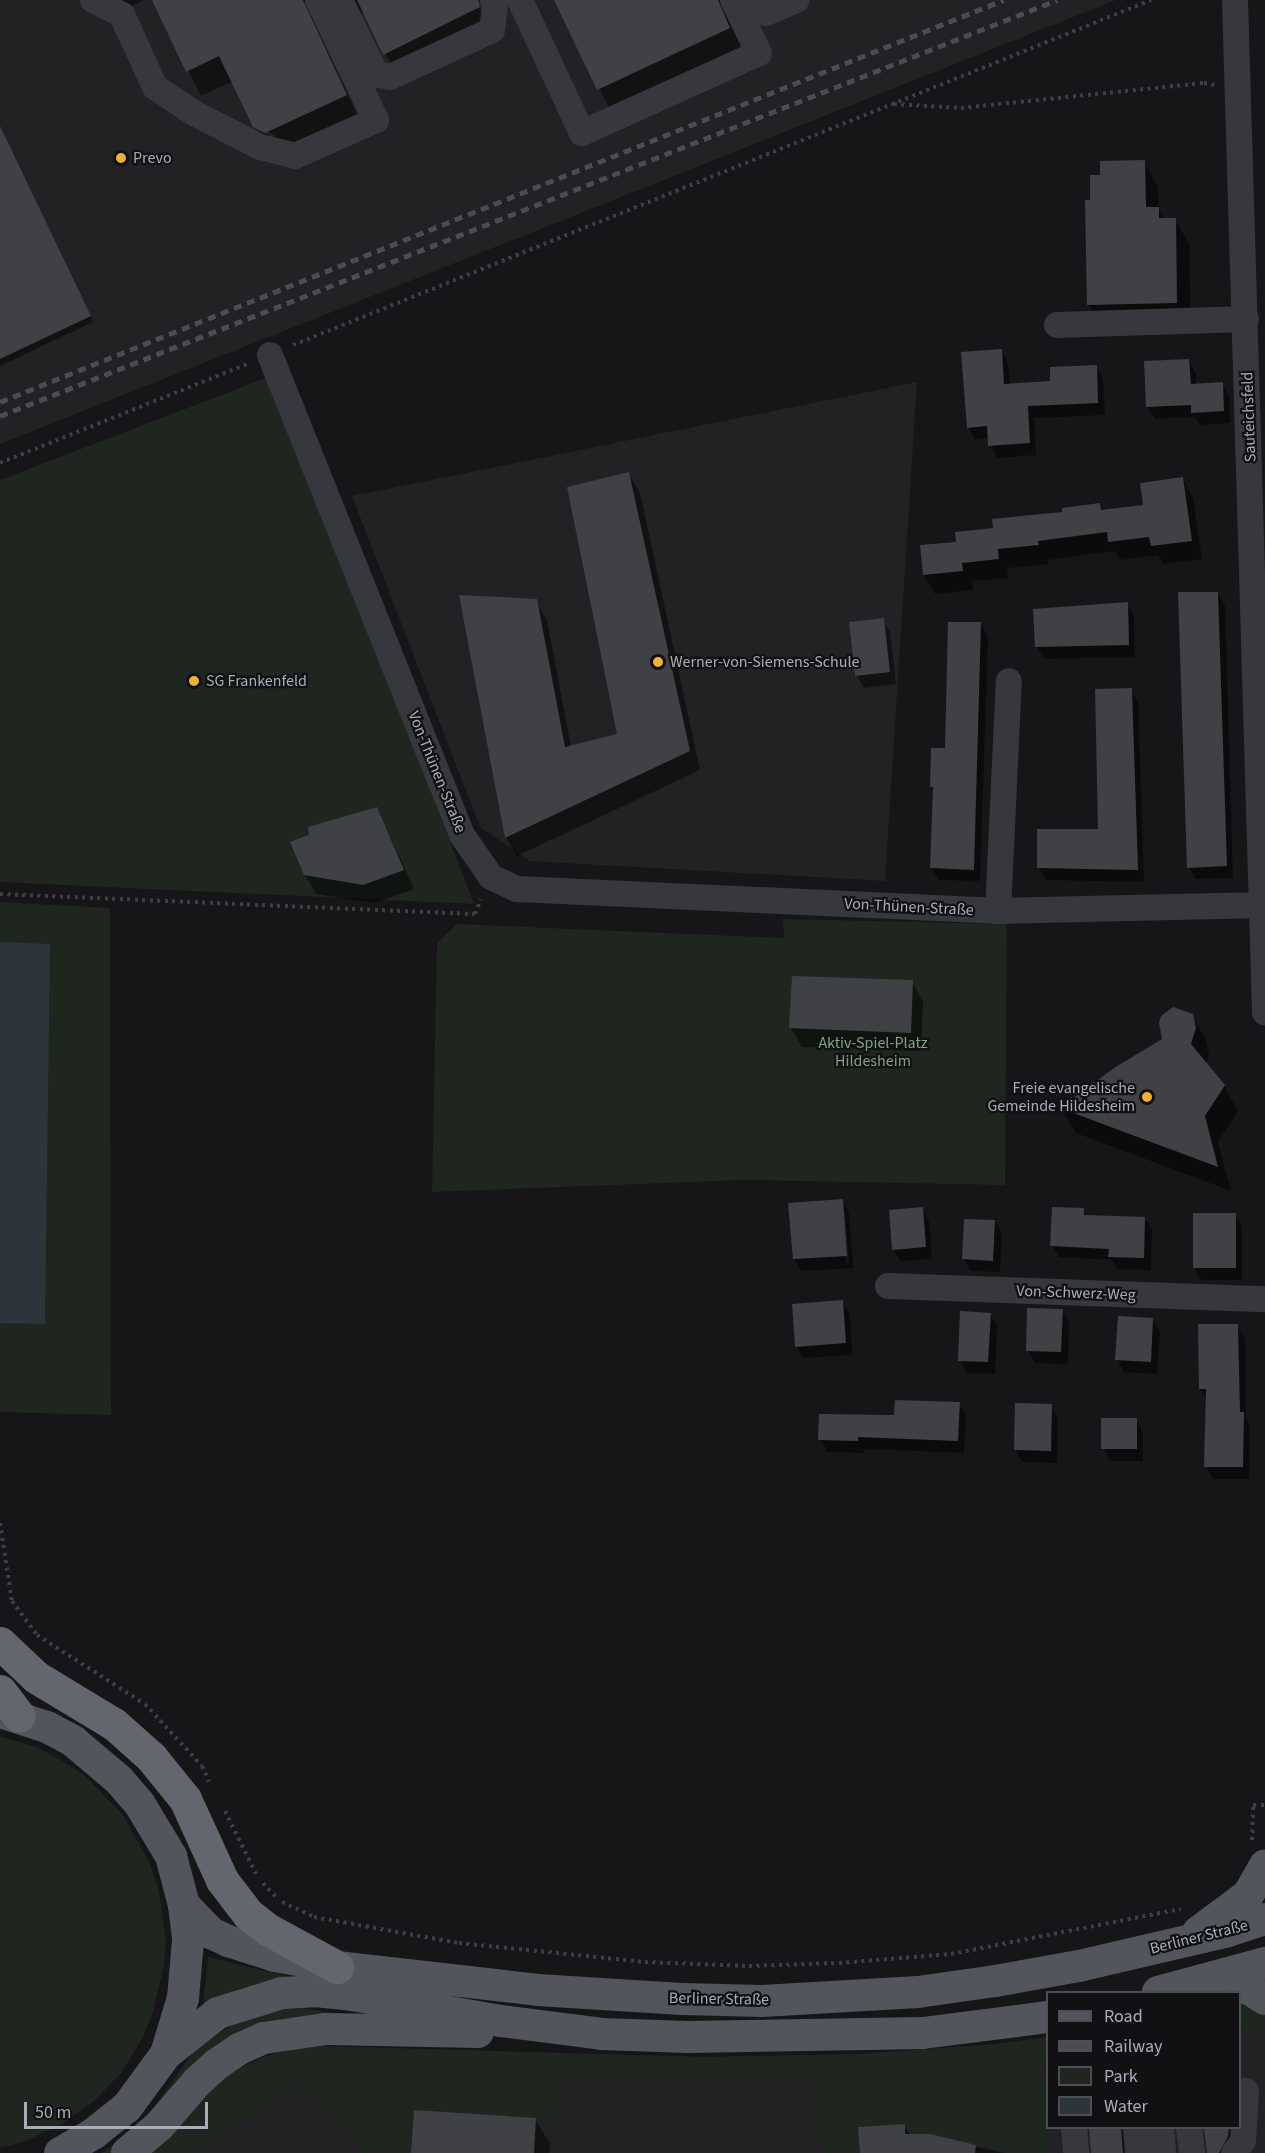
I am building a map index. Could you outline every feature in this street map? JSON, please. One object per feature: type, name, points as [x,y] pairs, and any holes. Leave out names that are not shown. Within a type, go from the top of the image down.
[{"type":"highway","points":[[0,1643],[36,1677],[114,1724],[152,1757],[185,1799],[222,1880],[248,1914],[267,1929],[337,1967]]},
{"type":"highway","points":[[0,1691],[10,1714]]},
{"type":"main road","points":[[10,1714],[46,1727],[73,1741],[119,1780],[156,1828],[171,1856],[184,1905],[188,1940],[183,1998],[166,2054]]},
{"type":"main road","points":[[1185,1941],[1248,1895],[1259,1853]]},
{"type":"main road","name":"Berliner Straße","points":[[184,1905],[211,1933],[275,1956],[337,1967],[548,1991],[682,2000],[762,2001],[918,1992],[1079,1965],[1185,1941],[1265,1919]]},
{"type":"main road","points":[[1162,1991],[1265,1963]]},
{"type":"main road","points":[[1210,1979],[1249,1989],[1265,1999]]},
{"type":"main road","points":[[60,2153],[93,2134],[127,2108],[166,2054],[218,2013],[282,1992],[315,1991],[352,1995],[501,2021],[602,2034]]},
{"type":"main road","points":[[127,2153],[159,2126],[197,2082],[217,2064],[264,2038],[326,2028],[687,2037],[923,2033],[1046,2017]]},
{"type":"street","points":[[93,0],[122,15],[155,87],[194,113],[260,147],[295,156],[376,120],[318,0]]},
{"type":"street","points":[[340,0],[376,74],[390,77],[492,30],[495,5],[493,0]]},
{"type":"street","points":[[520,0],[582,133],[759,53],[733,0]]},
{"type":"street","points":[[760,0],[766,13],[796,0]]},
{"type":"street","name":"Sauteichsfeld","points":[[1235,0],[1265,1013]]},
{"type":"street","points":[[1058,325],[1246,319]]},
{"type":"street","name":"Von-Thünen-Straße","points":[[270,355],[462,835],[491,877],[517,889],[998,911],[1263,905]]},
{"type":"street","name":"Von-Thünen-Straße","points":[[998,911],[1009,681]]},
{"type":"street","name":"Von-Schwerz-Weg","points":[[888,1286],[1265,1299]]},
{"type":"street","points":[[1234,2153],[1243,2141],[1250,2089]]},
{"type":"street","points":[[1074,2129],[1076,2153]]},
{"type":"street","points":[[1136,2129],[1138,2153]]},
{"type":"street","points":[[1161,2129],[1163,2153]]},
{"type":"street","points":[[1189,2129],[1192,2153]]},
{"type":"path","points":[[0,463],[1151,0]]},
{"type":"path","points":[[890,104],[961,108],[1204,82],[1238,91]]},
{"type":"path","points":[[0,894],[474,914],[491,877]]},
{"type":"path","points":[[0,1523],[12,1601],[37,1635],[145,1704],[202,1766],[212,1786]]},
{"type":"path","points":[[1259,1853],[1253,1805],[1265,1805]]},
{"type":"path","points":[[222,1806],[257,1876],[279,1900],[314,1917],[459,1943],[645,1962],[749,1966],[838,1963],[951,1954],[1078,1931],[1190,1907]]},
{"type":"shaded area","points":[[0,0],[1116,0],[0,444]]},
{"type":"shaded area","name":"Werner-von-Siemens-Schule","points":[[917,382],[885,881],[530,861],[480,827],[352,496]]},
{"type":"shaded area","points":[[1265,1985],[1265,2153],[149,2153],[240,2068],[261,2058],[317,2046],[705,2057],[860,2054],[996,2044],[1046,2037],[1046,2129],[1241,2129],[1241,1992]]},
{"type":"green space","name":"SG Frankenfeld","points":[[271,376],[474,904],[0,882],[0,480]]},
{"type":"green space","points":[[0,902],[110,908],[111,1415],[0,1412]]},
{"type":"green space","name":"Aktiv-Spiel-Platz Hildesheim","points":[[783,919],[1007,924],[1005,1185],[743,1180],[432,1192],[437,943],[457,924],[784,938]]},
{"type":"green space","points":[[0,1736],[36,1747],[61,1760],[84,1775],[123,1815],[150,1864],[159,1891],[166,1941],[164,1966],[152,2015],[142,2039],[121,2073],[93,2102],[60,2125],[24,2142],[0,2148]]},
{"type":"green space","points":[[208,1957],[298,1979],[244,1987],[203,2007]]},
{"type":"green space","points":[[1241,2001],[1265,2009],[1265,2033],[1261,2040],[1241,2030]]},
{"type":"green space","points":[[304,2008],[358,2017],[297,2024],[117,2153],[101,2153],[139,2129],[195,2049],[238,2021],[280,2009]]},
{"type":"green space","points":[[1046,2037],[1046,2061],[1043,2067],[1049,2153],[1012,2153],[930,2134],[905,2134],[905,2124],[858,2127],[860,2153],[821,2153],[814,2079],[560,2080],[556,2119],[414,2110],[411,2153],[361,2153],[341,2125],[304,2084],[196,2153],[149,2153],[219,2080],[261,2058],[285,2050],[316,2046],[705,2057],[860,2054],[996,2044]]},
{"type":"water","points":[[0,942],[50,944],[45,1324],[0,1323]]},
{"type":"building","points":[[152,0],[303,0],[347,95],[265,133],[253,127],[219,56],[186,72]]},
{"type":"building","points":[[357,0],[478,0],[480,7],[383,55]]},
{"type":"building","points":[[554,0],[718,0],[730,28],[597,90]]},
{"type":"building","points":[[0,126],[91,316],[0,359]]},
{"type":"building","points":[[1145,160],[1146,207],[1159,207],[1159,218],[1176,218],[1177,303],[1087,305],[1085,200],[1090,200],[1090,175],[1100,175],[1100,161]]},
{"type":"building","points":[[1002,349],[1004,384],[1050,381],[1050,367],[1097,365],[1098,403],[1028,406],[1030,443],[988,446],[987,426],[967,428],[961,352]]},
{"type":"building","points":[[1189,359],[1191,384],[1223,382],[1224,411],[1191,413],[1191,405],[1146,407],[1144,361]]},
{"type":"building","points":[[629,472],[690,751],[505,838],[459,595],[537,599],[565,747],[617,734],[567,487]]},
{"type":"building","points":[[1183,477],[1192,541],[1151,546],[1149,537],[1108,542],[1107,532],[1038,541],[1039,545],[998,549],[999,559],[962,563],[963,571],[923,575],[920,545],[956,542],[955,532],[993,528],[992,519],[1062,512],[1062,508],[1100,503],[1101,510],[1143,505],[1140,483]]},
{"type":"building","points":[[1178,592],[1218,592],[1227,866],[1187,868]]},
{"type":"building","points":[[1128,602],[1129,645],[1035,647],[1033,609]]},
{"type":"building","points":[[884,618],[890,672],[855,676],[849,622]]},
{"type":"building","points":[[948,622],[981,622],[974,870],[930,868],[933,787],[930,787],[931,748],[945,748]]},
{"type":"building","points":[[1132,688],[1138,870],[1037,868],[1037,829],[1098,829],[1095,689]]},
{"type":"building","points":[[377,807],[404,870],[363,885],[304,875],[290,842],[309,835],[308,827]]},
{"type":"building","points":[[792,976],[913,980],[911,1033],[789,1028]]},
{"type":"building","name":"Freie evangelische Gemeinde Hildesheim","points":[[1173,1007],[1193,1014],[1196,1028],[1191,1044],[1225,1085],[1205,1116],[1218,1167],[1060,1108],[1114,1068],[1162,1039],[1159,1023],[1161,1016]]},
{"type":"building","points":[[843,1199],[847,1256],[793,1259],[788,1203]]},
{"type":"building","points":[[923,1207],[926,1247],[892,1250],[889,1210]]},
{"type":"building","points":[[1052,1207],[1084,1208],[1084,1215],[1145,1217],[1144,1258],[1108,1257],[1109,1249],[1050,1246]]},
{"type":"building","points":[[1193,1213],[1236,1213],[1236,1268],[1193,1268]]},
{"type":"building","points":[[964,1219],[995,1220],[993,1261],[962,1259]]},
{"type":"building","points":[[843,1300],[846,1343],[795,1347],[792,1304]]},
{"type":"building","points":[[1027,1308],[1063,1309],[1061,1352],[1026,1351]]},
{"type":"building","points":[[960,1311],[991,1313],[988,1362],[958,1361]]},
{"type":"building","points":[[1118,1316],[1153,1318],[1151,1362],[1115,1360]]},
{"type":"building","points":[[1198,1324],[1238,1324],[1240,1412],[1244,1412],[1243,1467],[1204,1467],[1206,1389],[1199,1389]]},
{"type":"building","points":[[895,1400],[960,1402],[958,1441],[858,1437],[858,1441],[818,1440],[819,1414],[894,1415]]},
{"type":"building","points":[[1015,1403],[1052,1404],[1051,1451],[1014,1450]]},
{"type":"building","points":[[1101,1418],[1137,1418],[1137,1449],[1101,1449]]},
{"type":"building","points":[[414,2110],[536,2118],[534,2153],[411,2153]]},
{"type":"building","points":[[905,2124],[905,2134],[930,2134],[976,2145],[975,2153],[860,2153],[858,2127]]},
{"type":"building","points":[[1089,2129],[1121,2129],[1123,2153],[1091,2153]]},
{"type":"building","points":[[1204,2129],[1229,2129],[1228,2136],[1219,2153],[1207,2153]]},
{"type":"railway","points":[[0,402],[1003,0]]},
{"type":"railway","points":[[0,416],[1057,0]]},
{"type":"place","name":"Prevo","points":[[121,158]]},
{"type":"place","name":"Werner-von-Siemens-Schule","points":[[658,662]]},
{"type":"place","name":"SG Frankenfeld","points":[[194,681]]},
{"type":"place","name":"Freie evangelische Gemeinde Hildesheim","points":[[1147,1097]]}]
